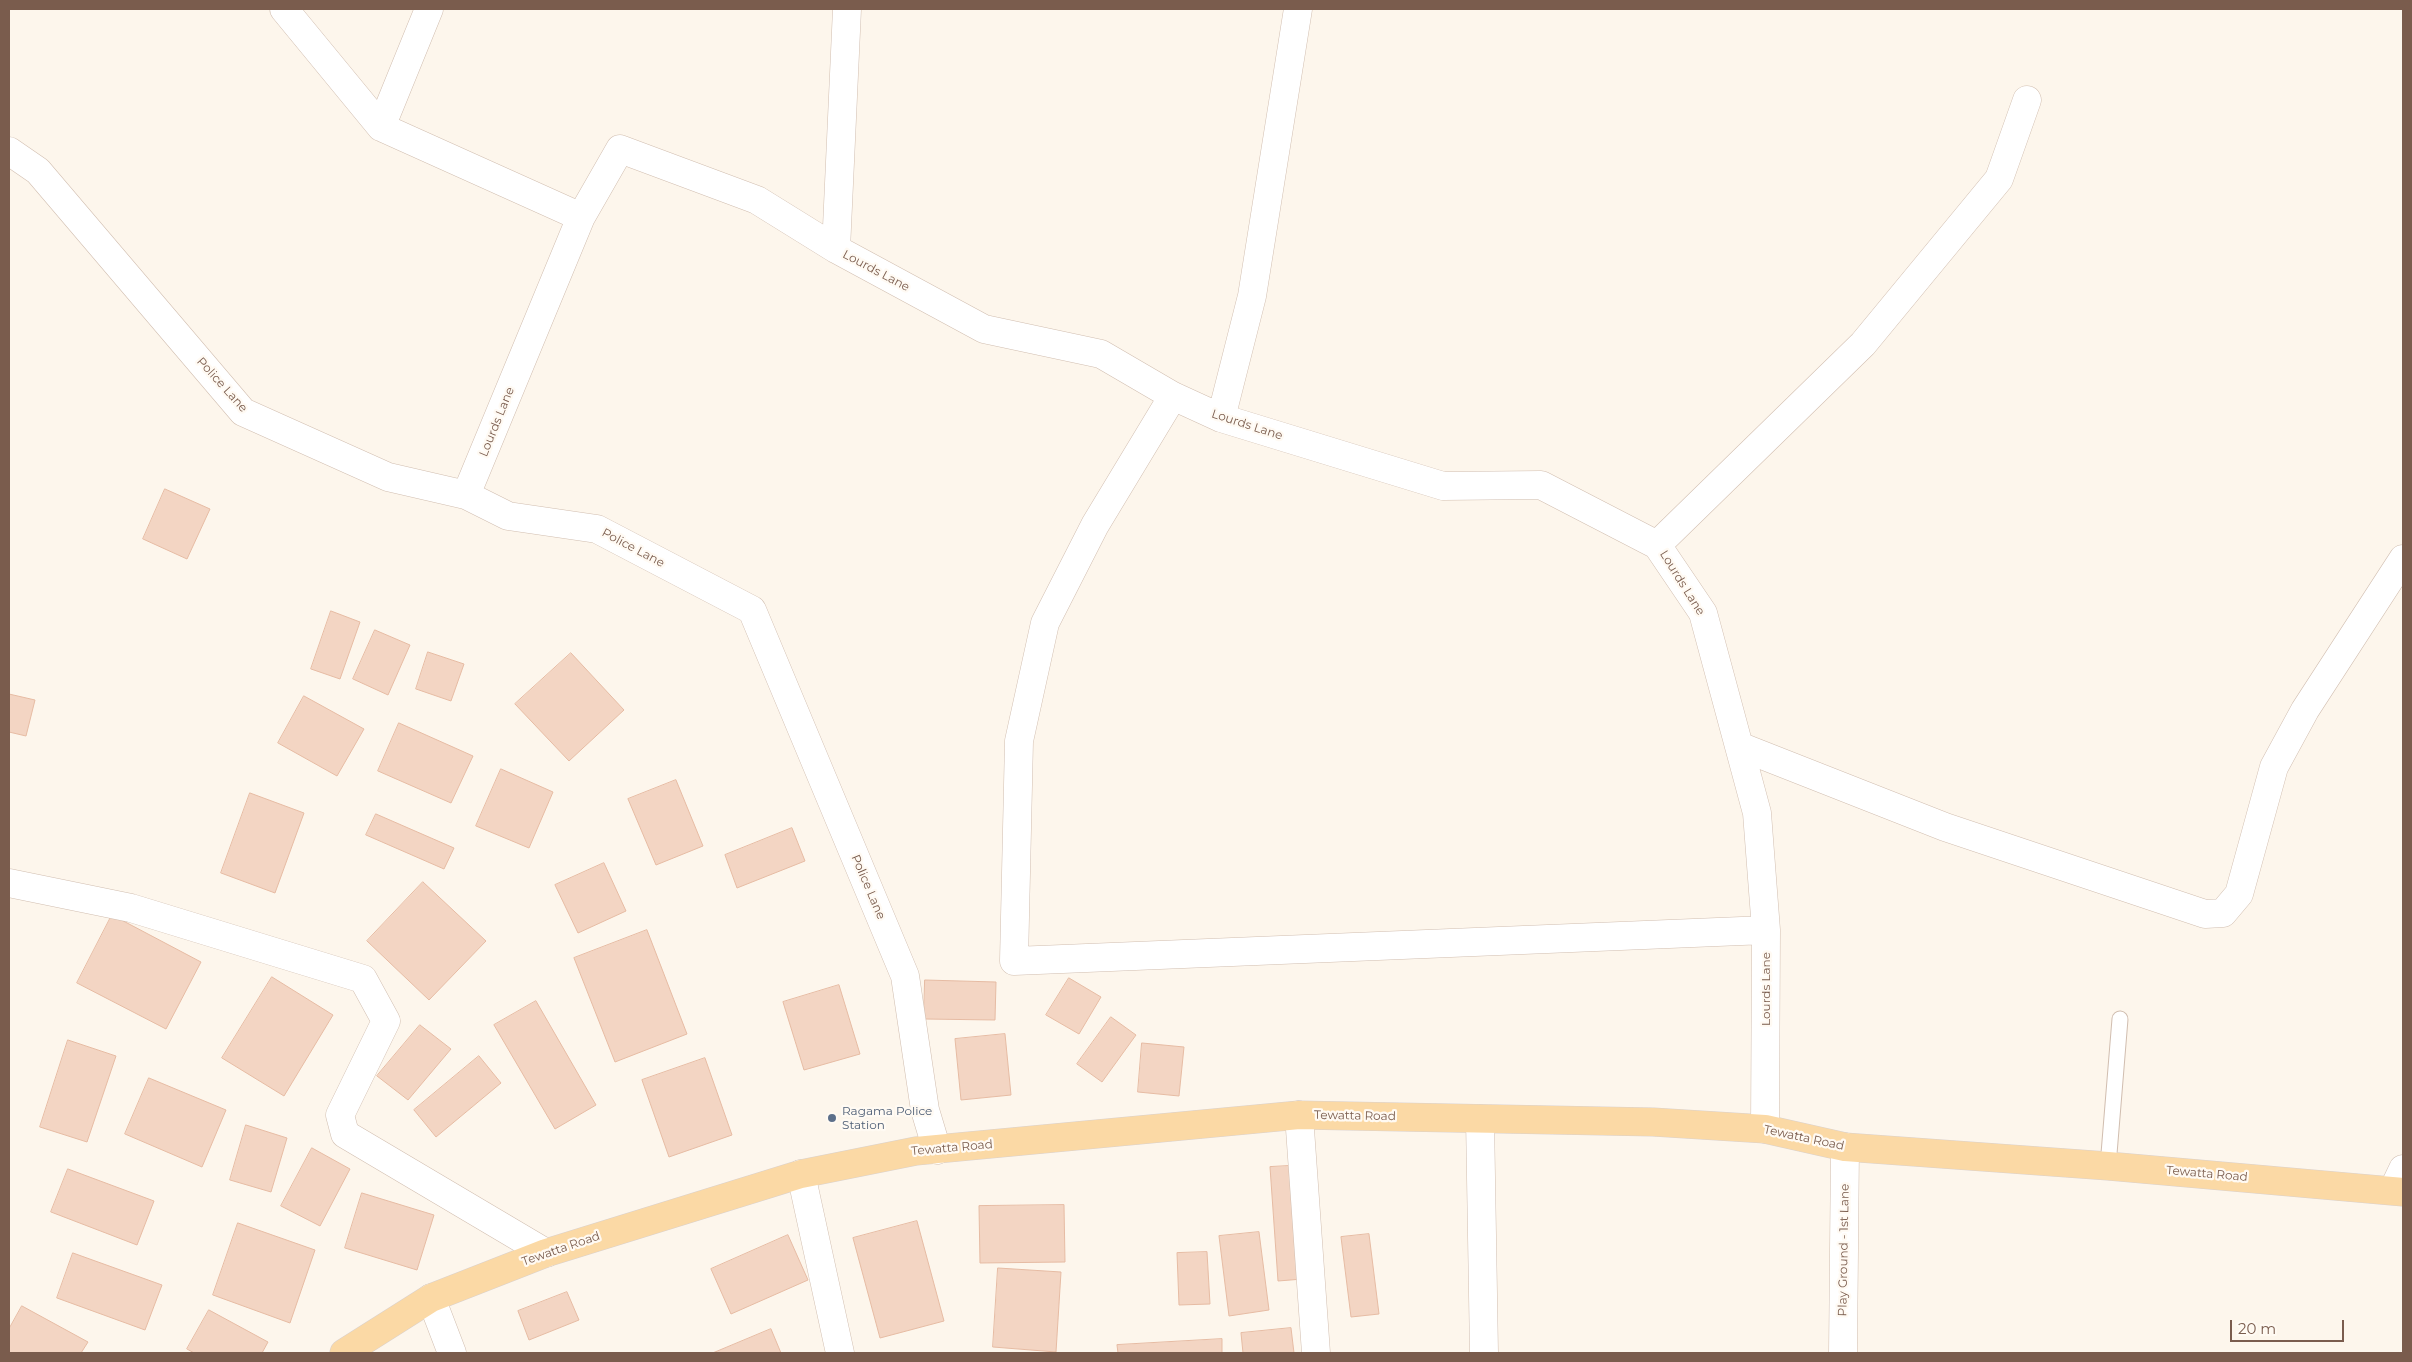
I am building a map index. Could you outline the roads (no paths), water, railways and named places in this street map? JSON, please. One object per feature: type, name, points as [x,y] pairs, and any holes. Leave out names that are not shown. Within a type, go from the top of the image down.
[{"type":"main road","name":"Tewatta Road","points":[[344,1353],[431,1298],[546,1253],[801,1174],[916,1150],[937,1150],[1300,1115],[1653,1122],[1765,1129],[1845,1147],[2400,1184]]},
{"type":"street","points":[[284,9],[381,127],[581,217]]},
{"type":"street","points":[[381,127],[429,9]]},
{"type":"street","points":[[836,249],[847,9]]},
{"type":"street","points":[[1221,418],[1252,296],[1298,9]]},
{"type":"street","points":[[1657,545],[1862,344],[1887,314],[1999,179],[2027,100]]},
{"type":"street","name":"Lourds Lane","points":[[466,495],[581,217],[620,149],[757,200],[836,249],[984,329],[1101,354],[1174,396],[1221,418],[1443,486],[1541,485],[1657,545],[1703,613],[1758,814],[1766,930],[1765,1129]]},
{"type":"street","name":"Police Lane","points":[[9,151],[38,171],[243,412],[388,477],[466,495],[508,516],[598,529],[752,610],[905,976],[924,1110],[937,1150]]},
{"type":"street","points":[[1174,396],[1095,525],[1045,623],[1018,741],[1014,961],[1766,930]]},
{"type":"street","points":[[1739,746],[1945,827],[2204,914],[2222,913],[2239,894],[2274,767],[2305,710],[2403,559]]},
{"type":"street","points":[[9,883],[131,908],[363,979],[386,1021],[340,1115],[345,1134],[546,1253]]},
{"type":"street","points":[[1300,1115],[1316,1353]]},
{"type":"street","points":[[1480,1119],[1484,1353]]},
{"type":"street","name":"Play Ground - 1st Lane","points":[[1843,1353],[1845,1147]]},
{"type":"street","points":[[801,1174],[840,1353]]},
{"type":"street","points":[[431,1298],[452,1353]]},
{"type":"lane","points":[[2108,1166],[2120,1019]]},
{"type":"place","name":"Ragama Police Station","points":[[832,1118]]}]
